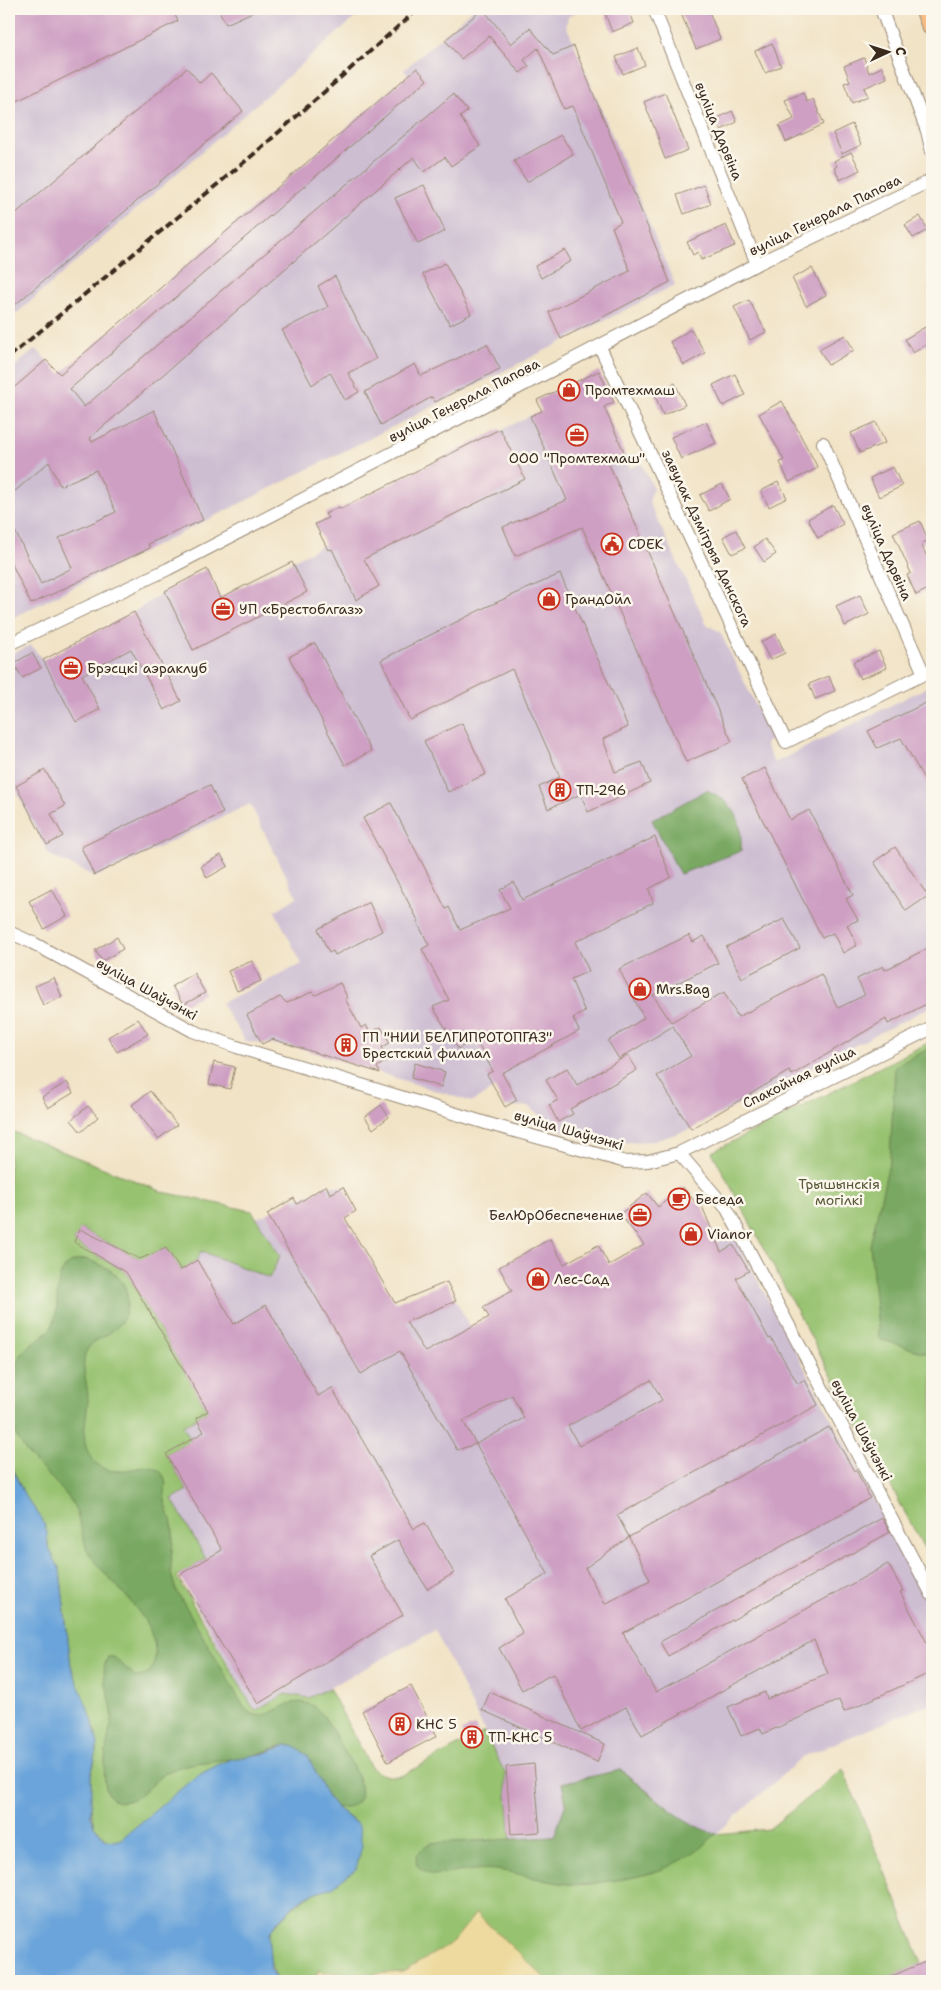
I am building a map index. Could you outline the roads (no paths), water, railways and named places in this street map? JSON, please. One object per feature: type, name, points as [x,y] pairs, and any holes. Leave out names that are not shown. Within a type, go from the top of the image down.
[{"type":"main road","points":[[926,9],[932,25]]},
{"type":"street","name":"вуліца Дарвіна","points":[[654,9],[757,264]]},
{"type":"street","points":[[881,9],[927,130],[932,152]]},
{"type":"street","name":"вуліца Генерала Папова","points":[[9,644],[168,569],[600,347],[757,264],[932,180]]},
{"type":"street","name":"завулак Дзмітрыя Данскога","points":[[600,347],[786,742],[928,672]]},
{"type":"street","name":"вуліца Дарвіна","points":[[823,443],[928,672]]},
{"type":"street","name":"вуліца Шаўчэнкі","points":[[9,932],[33,943],[185,1028],[237,1047],[604,1157],[626,1162],[648,1161],[679,1153],[727,1210],[932,1595]]},
{"type":"street","name":"Спакойная вуліца","points":[[679,1153],[932,1028]]},
{"type":"water","points":[[9,1462],[25,1496],[42,1519],[47,1532],[48,1546],[60,1570],[71,1666],[92,1719],[98,1744],[91,1776],[91,1817],[94,1826],[106,1840],[114,1841],[121,1839],[195,1777],[219,1764],[232,1759],[262,1754],[287,1745],[295,1747],[308,1756],[328,1798],[359,1826],[362,1846],[356,1869],[334,1886],[309,1895],[298,1902],[275,1924],[270,1933],[271,1969],[278,1981],[9,1981]]},
{"type":"railway","points":[[9,357],[254,154],[418,9]]},
{"type":"place","name":"Промтехмаш","points":[[569,390]]},
{"type":"place","name":"ООО \"Промтехмаш\"","points":[[577,435]]},
{"type":"place","name":"CDEK","points":[[612,544]]},
{"type":"place","name":"ГрандОйл","points":[[549,599]]},
{"type":"place","name":"УП «Брестоблгаз»","points":[[223,609]]},
{"type":"place","name":"Брэсцкі аэраклуб","points":[[71,668]]},
{"type":"place","name":"ТП-296","points":[[560,790]]},
{"type":"place","name":"Mrs.Bag","points":[[640,989]]},
{"type":"place","name":"ГП \"НИИ БЕЛГИПРОТОПГАЗ\" Брестский филиал","points":[[346,1045]]},
{"type":"place","name":"Беседа","points":[[679,1199]]},
{"type":"place","name":"БелЮрОбеспечение","points":[[640,1215]]},
{"type":"place","name":"Vianor","points":[[691,1234]]},
{"type":"place","name":"Лес-Сад","points":[[538,1279]]},
{"type":"place","name":"КНС 5","points":[[400,1724]]},
{"type":"place","name":"ТП-КНС 5","points":[[472,1737]]},
{"type":"park label","name":"Трышынскія могілкі","points":[[839,1192]]}]
